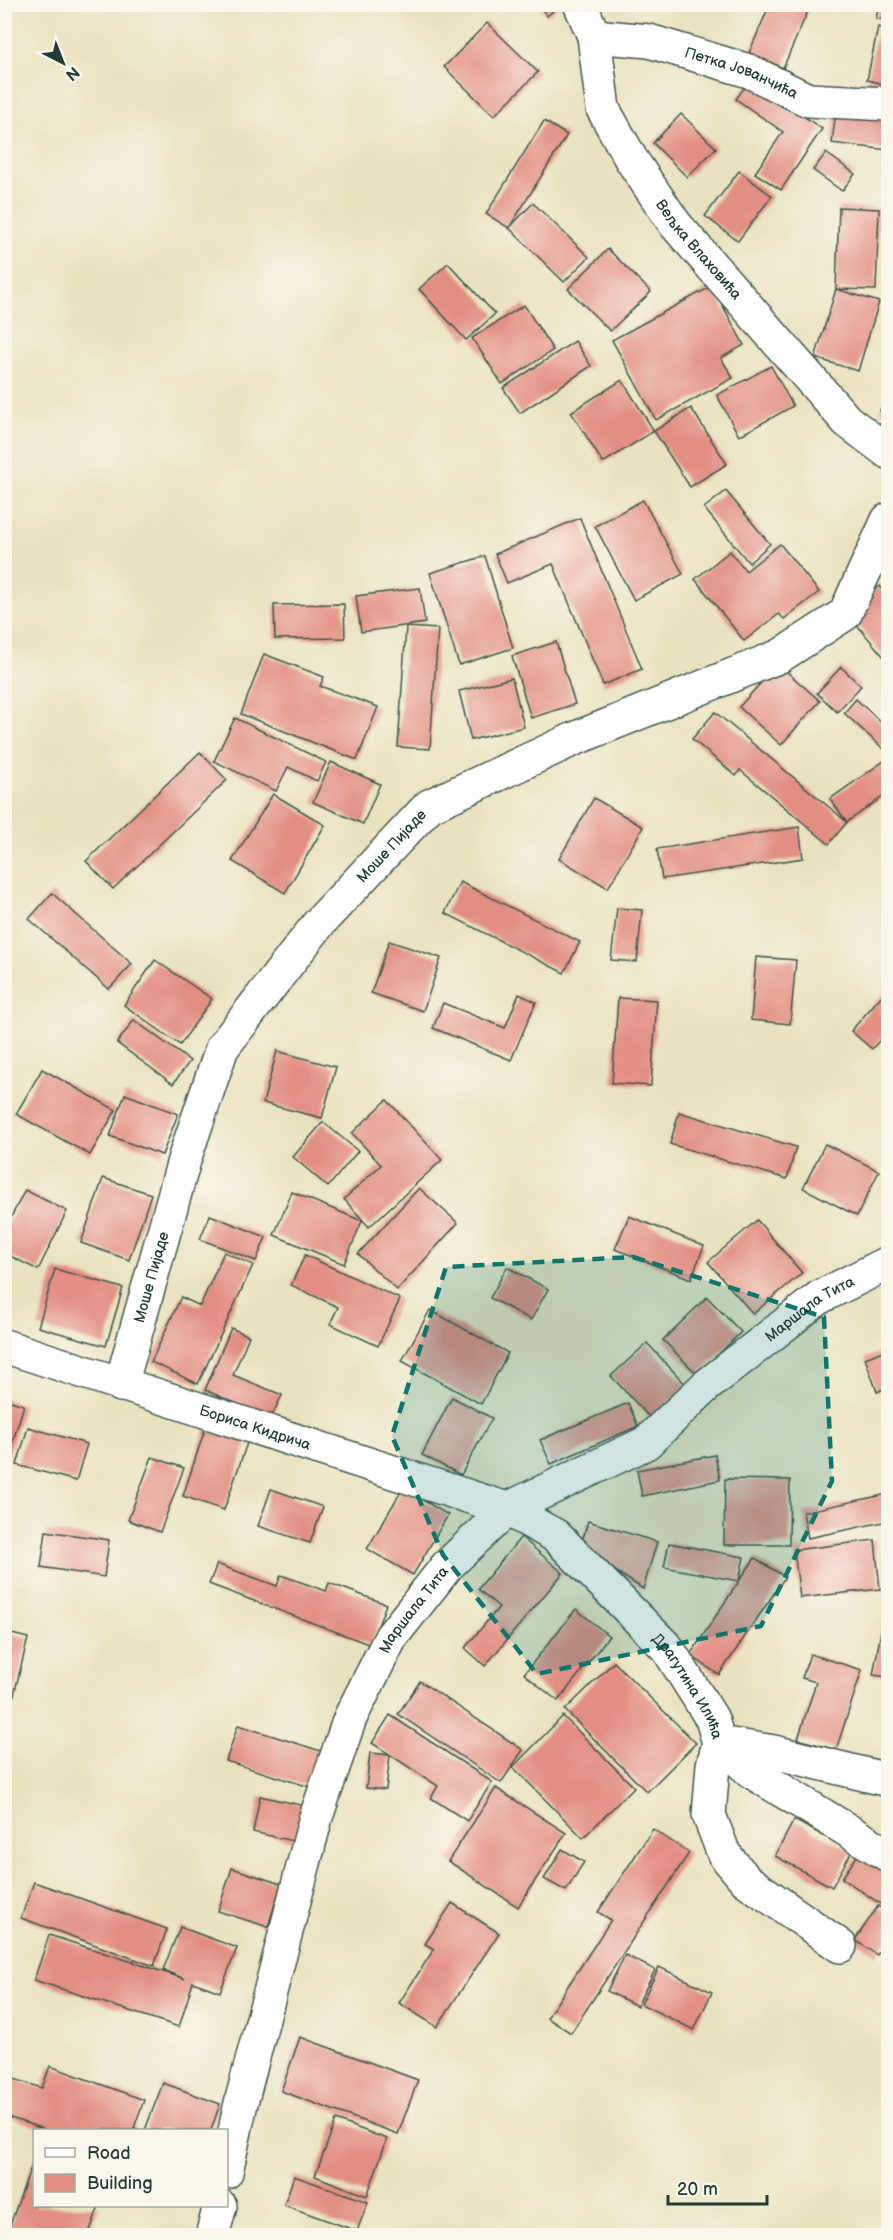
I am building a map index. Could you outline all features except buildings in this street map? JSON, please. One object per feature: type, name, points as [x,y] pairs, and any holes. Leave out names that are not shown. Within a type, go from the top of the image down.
[{"type":"street","name":"Вељка Влаховића","points":[[580,4],[594,36],[603,109],[631,159],[675,224],[847,421],[888,452]]},
{"type":"street","name":"Петка Јованчића","points":[[594,36],[650,41],[749,71],[808,100],[888,104]]},
{"type":"street","name":"Моше Пијаде","points":[[121,1385],[185,1157],[222,1048],[320,922],[429,806],[574,740],[780,656],[845,614],[888,520]]},
{"type":"street","name":"Маршала Тита","points":[[228,2163],[241,2103],[316,1816],[350,1718],[391,1637],[447,1566],[507,1509],[646,1443],[706,1386],[820,1297],[888,1263]]},
{"type":"street","name":"Бориса Кидрича","points":[[4,1346],[507,1509]]},
{"type":"street","name":"Драгутина Илића","points":[[507,1509],[556,1536],[668,1649],[712,1719],[719,1743],[713,1765],[708,1815],[724,1854],[746,1880],[840,1946]]},
{"type":"street","points":[[719,1743],[774,1752],[888,1780]]},
{"type":"street","points":[[719,1743],[752,1772],[888,1855]]},
{"type":"street","points":[[212,2235],[219,2207]]},
{"type":"highlighted area","points":[[633,1257],[824,1317],[832,1481],[761,1626],[537,1674],[443,1555],[392,1436],[446,1267]]}]
